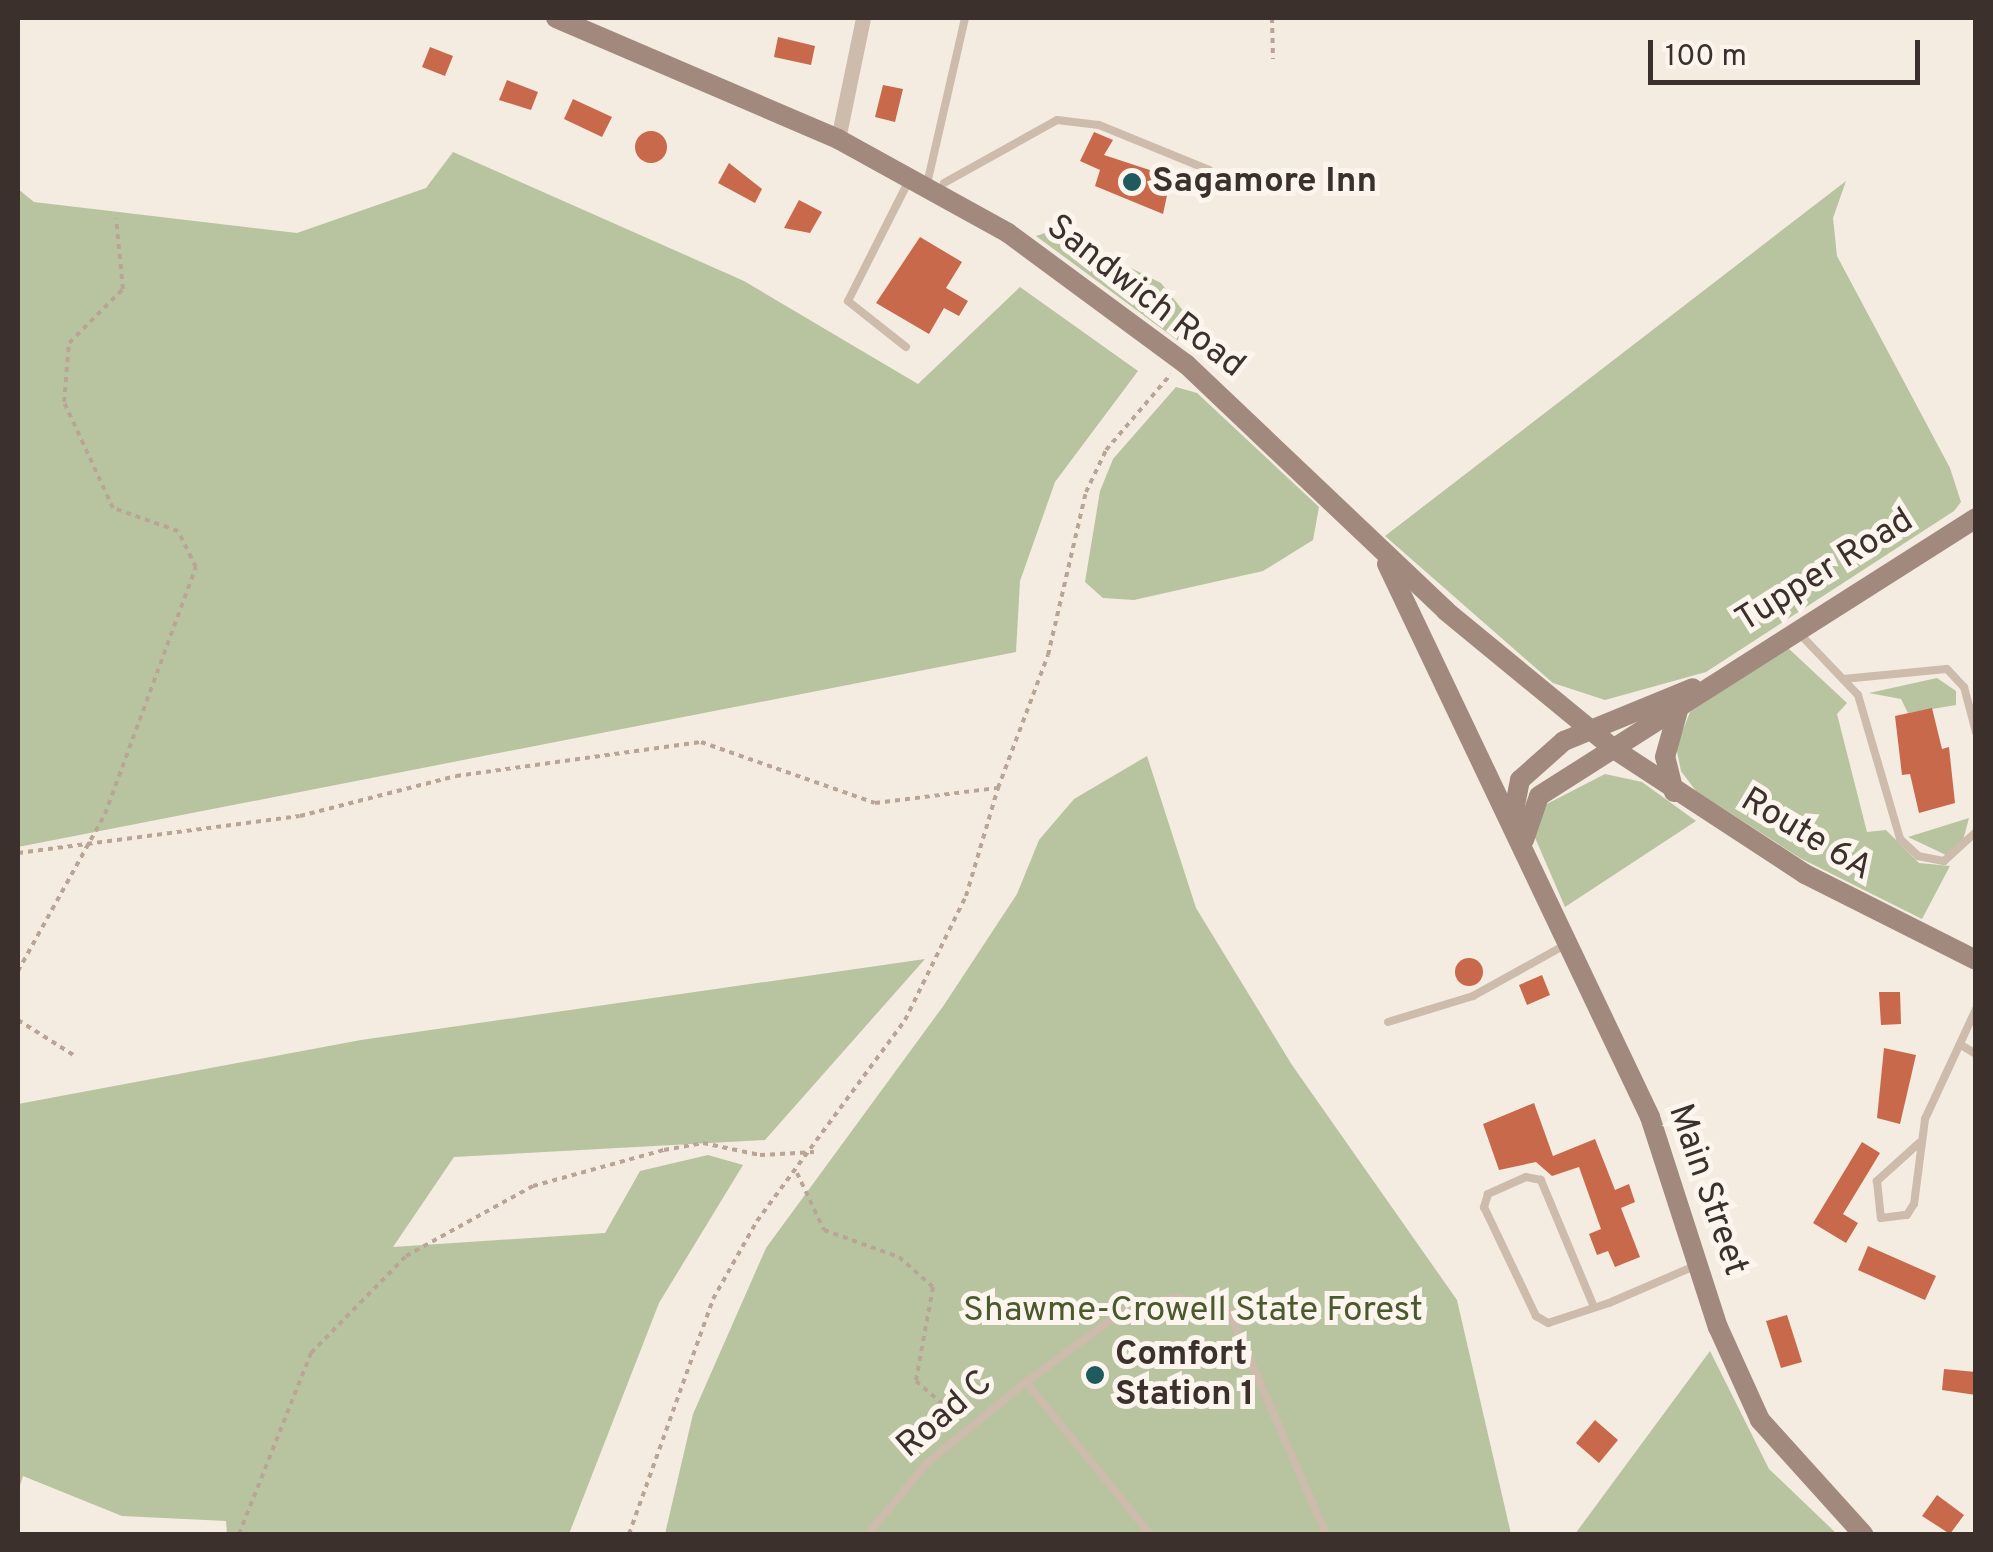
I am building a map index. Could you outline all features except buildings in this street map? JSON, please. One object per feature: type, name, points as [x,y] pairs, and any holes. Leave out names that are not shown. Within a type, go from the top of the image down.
[{"type":"main road","name":"Sandwich Road","points":[[556,18],[927,181],[1183,361],[1380,548],[1614,749]]},
{"type":"main road","name":"Tupper Road","points":[[1614,749],[1680,707],[1710,682],[1976,518]]},
{"type":"main road","name":"Main Street","points":[[1380,548],[1519,832],[1650,1116],[1760,1420],[1862,1534]]},
{"type":"main road","name":"Tupper Road","points":[[1586,727],[1710,682]]},
{"type":"main road","points":[[1676,793],[1664,757],[1680,707]]},
{"type":"main road","points":[[1519,832],[1520,780],[1586,727]]},
{"type":"main road","points":[[1519,832],[1533,802],[1614,749]]},
{"type":"main road","name":"Route 6A","points":[[1614,749],[1804,874],[1976,960]]},
{"type":"street","points":[[838,140],[863,18]]},
{"type":"lane","points":[[906,346],[848,301],[927,181],[965,18]]},
{"type":"lane","points":[[927,181],[1057,120],[1099,124],[1208,170]]},
{"type":"lane","points":[[1794,629],[1843,679],[1862,706],[1900,839],[1918,856],[1944,861],[1976,832]]},
{"type":"lane","points":[[1843,679],[1947,669],[1964,687],[1976,732]]},
{"type":"lane","points":[[1388,1022],[1474,996],[1571,942]]},
{"type":"lane","points":[[1919,1143],[1877,1181],[1882,1218],[1907,1215],[1914,1204],[1919,1143],[1976,1009]]},
{"type":"lane","points":[[1961,1045],[1976,1054]]},
{"type":"lane","points":[[1594,1307],[1541,1180],[1526,1177],[1488,1194],[1484,1207],[1536,1316],[1548,1323],[1594,1307],[1701,1264]]},
{"type":"lane","name":"Road C","points":[[868,1534],[968,1428],[1026,1382],[1137,1305],[1208,1300],[1229,1312],[1249,1346],[1326,1534]]},
{"type":"lane","points":[[1026,1382],[1150,1534]]},
{"type":"path","points":[[1272,18],[1274,59]]},
{"type":"path","points":[[18,970],[91,841],[196,567],[178,531],[113,508],[64,402],[69,344],[123,289],[116,218]]},
{"type":"path","points":[[629,1534],[712,1299],[814,1152],[933,968],[1048,655],[1086,492],[1126,424],[1183,361]]},
{"type":"path","points":[[18,853],[288,818],[456,776],[701,742],[875,802],[998,788]]},
{"type":"path","points":[[18,1020],[75,1056]]},
{"type":"path","points":[[239,1534],[312,1352],[406,1256],[533,1186],[664,1150],[703,1143],[760,1155],[814,1152]]},
{"type":"path","points":[[797,1173],[824,1230],[899,1256],[933,1287],[916,1381],[968,1428]]},
{"type":"path","points":[[23,1534],[95,1534]]},
{"type":"green space","points":[[453,152],[744,281],[918,384],[1020,287],[1138,371],[1055,482],[1020,581],[1016,652],[18,847],[18,189],[34,202],[297,233],[426,188]]},
{"type":"green space","points":[[1846,181],[1833,218],[1837,256],[1950,468],[1961,502],[1954,511],[1706,672],[1605,700],[1553,683],[1385,536]]},
{"type":"green space","points":[[1054,230],[1161,283],[1185,313],[1190,337],[1177,340],[1036,236]]},
{"type":"green space","points":[[1176,387],[1197,393],[1319,507],[1313,540],[1263,571],[1134,600],[1103,598],[1085,582],[1100,491],[1113,459]]},
{"type":"green space","points":[[1787,647],[1847,703],[1837,714],[1867,832],[1886,830],[1919,863],[1950,866],[1922,919],[1800,858],[1696,791],[1681,771],[1676,747],[1690,712]]},
{"type":"green space","points":[[1937,678],[1956,691],[1956,705],[1908,713],[1901,699],[1869,693]]},
{"type":"green space","name":"Shawme-Crowell State Forest","points":[[1147,756],[1196,908],[1292,1065],[1457,1300],[1511,1534],[665,1534],[693,1414],[766,1248],[944,1005],[1017,894],[1039,840],[1074,799]]},
{"type":"green space","points":[[1605,774],[1642,782],[1696,821],[1565,907],[1533,833],[1541,807]]},
{"type":"green space","points":[[1969,818],[1961,848],[1948,856],[1908,837]]},
{"type":"green space","points":[[925,959],[765,1140],[454,1157],[393,1247],[605,1233],[640,1171],[708,1155],[743,1165],[659,1303],[569,1534],[227,1534],[226,1521],[122,1516],[23,1476],[18,1492],[18,1104],[361,1040]]},
{"type":"green space","points":[[1710,1351],[1769,1469],[1837,1534],[1575,1534]]},
{"type":"place","name":"Sagamore Inn","points":[[1132,182]]},
{"type":"place","name":"Comfort Station 1","points":[[1095,1375]]}]
